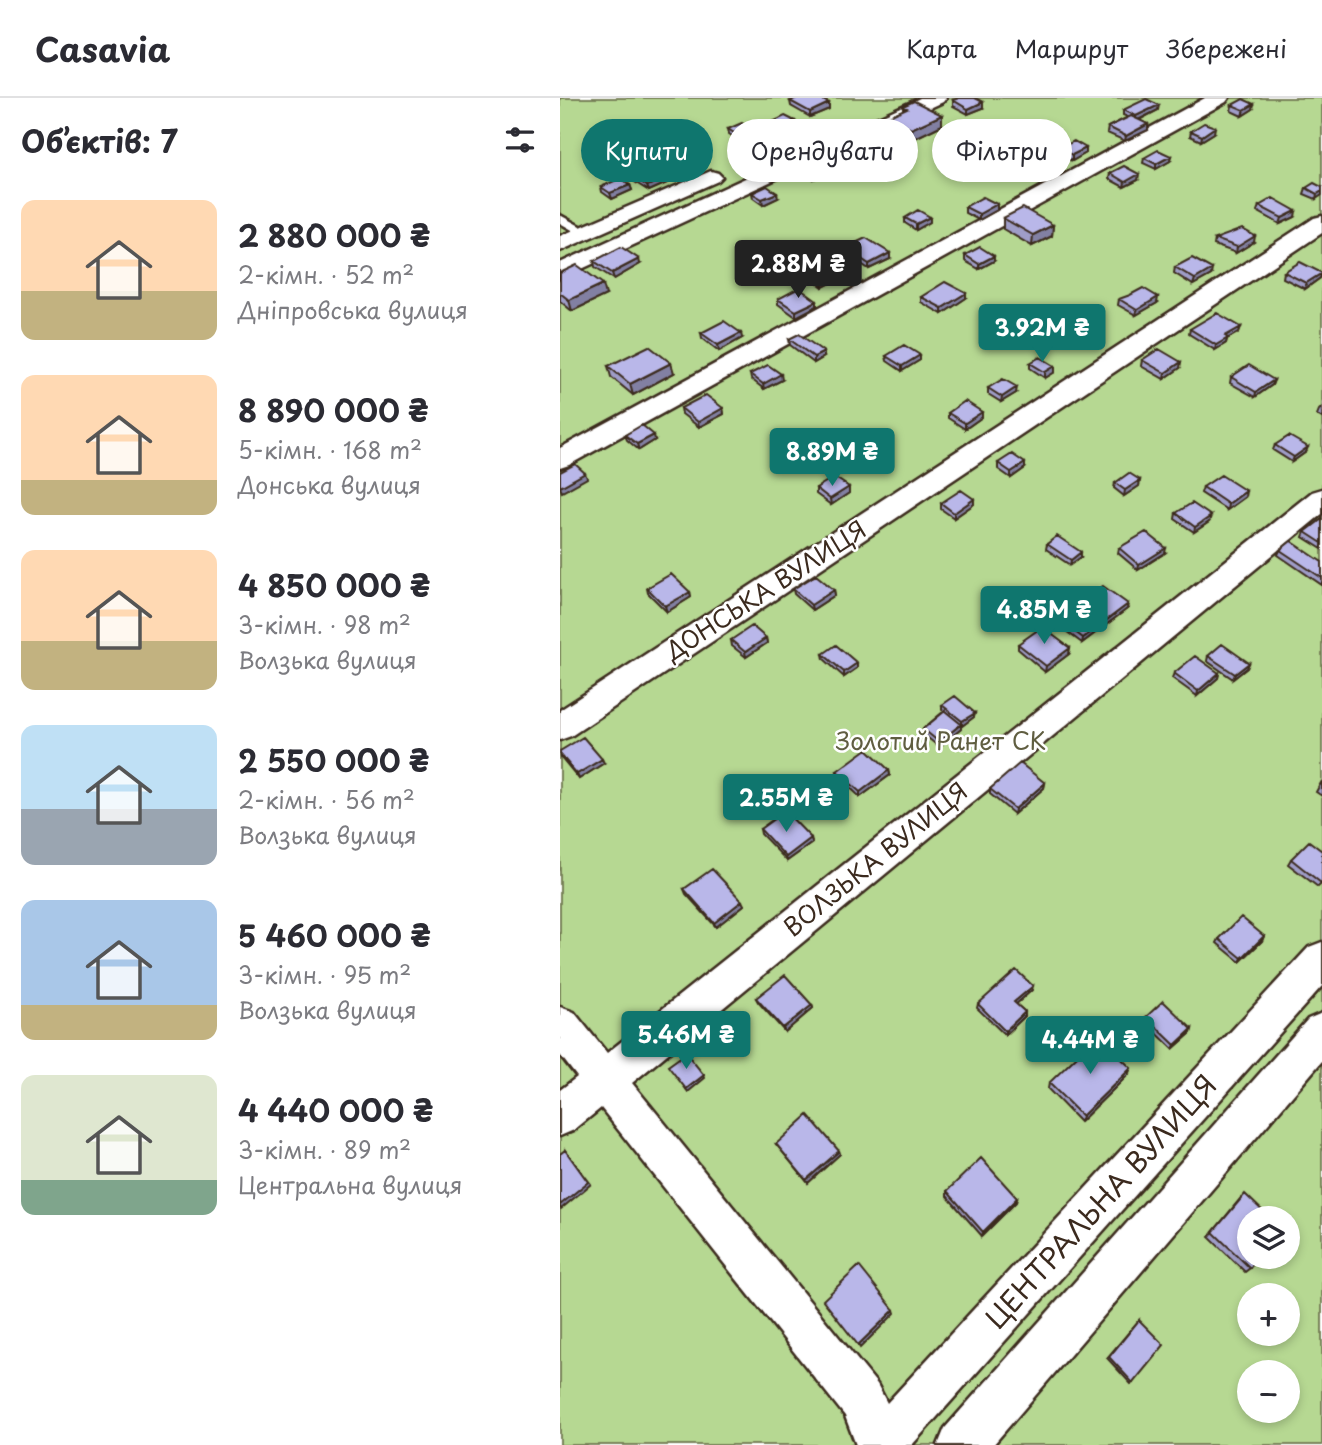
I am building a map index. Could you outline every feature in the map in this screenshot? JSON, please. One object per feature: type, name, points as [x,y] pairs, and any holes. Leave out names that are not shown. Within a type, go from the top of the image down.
[{"type":"street","points":[[844,118],[888,98]]},
{"type":"street","points":[[560,272],[936,98]]},
{"type":"street","points":[[560,459],[1219,98]]},
{"type":"street","points":[[560,244],[727,170]]},
{"type":"street","name":"ДОНСЬКА ВУЛИЦЯ","points":[[560,727],[1322,223]]},
{"type":"street","name":"ВОЛЗЬКА ВУЛИЦЯ","points":[[560,1116],[1322,499]]},
{"type":"street","name":"ЦЕНТРАЛЬНА ВУЛИЦЯ","points":[[881,1445],[1322,959]]},
{"type":"street","points":[[560,1025],[861,1400],[881,1445]]},
{"type":"street","name":"ЦЕНТРАЛЬНА ВУЛИЦЯ","points":[[962,1445],[1322,1032]]},
{"type":"lane","points":[[560,218],[585,233]]},
{"type":"green space","points":[[560,98],[921,98],[875,119],[727,119],[727,182],[736,182],[560,262]]},
{"type":"green space","name":"Золотий Ранет СК","points":[[925,98],[1322,98],[1322,1445],[560,1445],[560,267],[744,182],[918,182],[918,119],[880,119]]},
{"type":"building","points":[[797,98],[819,98],[829,103],[810,112],[790,101]]},
{"type":"building","points":[[975,98],[983,102],[968,109],[953,100]]},
{"type":"building","points":[[1146,99],[1159,105],[1136,116],[1123,110]]},
{"type":"building","points":[[1243,99],[1254,104],[1244,110],[1232,105]]},
{"type":"building","points":[[914,101],[942,115],[918,126],[918,119],[887,117],[907,108],[903,106]]},
{"type":"building","points":[[1131,116],[1148,124],[1126,136],[1108,127]]},
{"type":"building","points":[[1204,123],[1215,127],[1202,136],[1191,131]]},
{"type":"building","points":[[1074,141],[1086,148],[1072,155]]},
{"type":"building","points":[[1158,150],[1171,156],[1156,164],[1144,158]]},
{"type":"building","points":[[1124,166],[1139,174],[1125,182],[1110,173]]},
{"type":"building","points":[[612,182],[626,182],[630,185],[610,193],[601,187]]},
{"type":"building","points":[[641,182],[656,182],[647,186]]},
{"type":"building","points":[[1314,183],[1322,187],[1322,191],[1317,194],[1306,188]]},
{"type":"building","points":[[767,186],[777,193],[762,199],[752,193]]},
{"type":"building","points":[[983,197],[997,204],[979,214],[965,207]]},
{"type":"building","points":[[1273,198],[1296,211],[1282,218],[1259,206]]},
{"type":"building","points":[[1023,208],[1053,225],[1033,235],[1003,218]]},
{"type":"building","points":[[918,210],[930,217],[916,224],[905,218]]},
{"type":"building","points":[[1242,229],[1255,236],[1237,247],[1215,239]]},
{"type":"building","points":[[866,238],[890,253],[869,264],[845,248]]},
{"type":"building","points":[[621,247],[639,259],[612,273],[594,261]]},
{"type":"building","points":[[980,247],[994,256],[979,264],[965,255]]},
{"type":"building","points":[[1192,258],[1212,269],[1195,279],[1175,267]]},
{"type":"building","points":[[1300,262],[1322,273],[1306,283],[1284,272]]},
{"type":"building","points":[[577,265],[603,284],[569,300],[560,293],[560,273]]},
{"type":"building","points":[[826,267],[837,275],[822,281],[812,273]]},
{"type":"building","points":[[945,282],[966,293],[942,308],[921,297]]},
{"type":"building","points":[[799,288],[817,301],[796,311],[778,299]]},
{"type":"building","points":[[1143,288],[1158,297],[1137,310],[1119,299],[1130,295]]},
{"type":"building","points":[[1217,313],[1241,327],[1216,345],[1190,329]]},
{"type":"building","points":[[724,321],[741,333],[718,345],[701,333]]},
{"type":"building","points":[[799,334],[824,352],[814,357],[789,339]]},
{"type":"building","points":[[904,345],[920,355],[902,366],[886,356]]},
{"type":"building","points":[[649,346],[671,363],[630,384],[608,366]]},
{"type":"building","points":[[1159,349],[1181,362],[1165,373],[1142,360]]},
{"type":"building","points":[[1040,357],[1055,366],[1045,372],[1030,363]]},
{"type":"building","points":[[768,365],[781,374],[763,384],[750,374]]},
{"type":"building","points":[[1249,365],[1274,380],[1256,392],[1231,377]]},
{"type":"building","points":[[1003,379],[1017,387],[1002,397],[988,388]]},
{"type":"building","points":[[706,395],[723,408],[698,422],[681,408]]},
{"type":"building","points":[[965,401],[982,412],[965,423],[948,413]]},
{"type":"building","points":[[642,425],[654,435],[637,444],[625,435]]},
{"type":"building","points":[[1289,436],[1308,447],[1294,457],[1275,445]]},
{"type":"building","points":[[1012,454],[1025,463],[1011,472],[998,463]]},
{"type":"building","points":[[575,464],[585,473],[560,487],[560,472]]},
{"type":"building","points":[[1129,473],[1140,480],[1125,490],[1115,483]]},
{"type":"building","points":[[1221,475],[1246,491],[1228,504],[1203,487]]},
{"type":"building","points":[[834,477],[849,487],[830,499],[816,488]]},
{"type":"building","points":[[961,490],[974,499],[954,513],[941,503]]},
{"type":"building","points":[[1192,503],[1211,516],[1195,527],[1176,513]]},
{"type":"building","points":[[1322,519],[1322,543],[1305,532]]},
{"type":"building","points":[[1146,532],[1166,548],[1139,565],[1119,548]]},
{"type":"building","points":[[1057,536],[1081,552],[1071,560],[1047,544]]},
{"type":"building","points":[[1291,541],[1322,562],[1322,578],[1280,550]]},
{"type":"building","points":[[671,574],[690,592],[665,606],[647,588]]},
{"type":"building","points":[[816,575],[834,590],[811,605],[793,589]]},
{"type":"building","points":[[1103,586],[1128,604],[1083,638],[1056,617]]},
{"type":"building","points":[[752,626],[766,638],[745,652],[731,640]]},
{"type":"building","points":[[1042,627],[1070,648],[1046,666],[1018,644]]},
{"type":"building","points":[[1222,644],[1249,663],[1235,674],[1208,656]]},
{"type":"building","points":[[836,645],[857,663],[844,672],[823,654]]},
{"type":"building","points":[[1195,656],[1219,673],[1198,691],[1174,673]]},
{"type":"building","points":[[955,696],[975,713],[962,721],[942,705]]},
{"type":"building","points":[[945,711],[961,724],[939,742],[923,729]]},
{"type":"building","points":[[583,737],[602,759],[577,774],[560,751]]},
{"type":"building","points":[[867,749],[889,770],[860,792],[837,771]]},
{"type":"building","points":[[1020,763],[1045,783],[1015,809],[990,789]]},
{"type":"building","points":[[785,811],[811,838],[786,857],[760,829]]},
{"type":"building","points":[[1309,841],[1322,851],[1321,883],[1291,859]]},
{"type":"building","points":[[712,869],[742,901],[714,923],[684,889]]},
{"type":"building","points":[[1241,917],[1264,936],[1242,958],[1219,939]]},
{"type":"building","points":[[1016,970],[1033,986],[1014,1002],[1025,1012],[1005,1031],[978,1004]]},
{"type":"building","points":[[785,975],[812,1005],[783,1028],[756,998]]},
{"type":"building","points":[[1163,1001],[1192,1029],[1175,1045],[1146,1017]]},
{"type":"building","points":[[1098,1036],[1131,1068],[1082,1116],[1049,1083]]},
{"type":"building","points":[[686,1053],[704,1075],[686,1089],[668,1066]]},
{"type":"building","points":[[808,1115],[839,1151],[806,1180],[776,1144]]},
{"type":"building","points":[[565,1150],[588,1182],[560,1205],[560,1154]]},
{"type":"building","points":[[981,1158],[1017,1198],[983,1232],[947,1191]]},
{"type":"building","points":[[1245,1194],[1258,1206],[1237,1206],[1237,1255],[1213,1232]]},
{"type":"building","points":[[859,1266],[894,1310],[858,1345],[823,1300]]},
{"type":"building","points":[[1139,1320],[1164,1345],[1133,1383],[1109,1357]]}]
